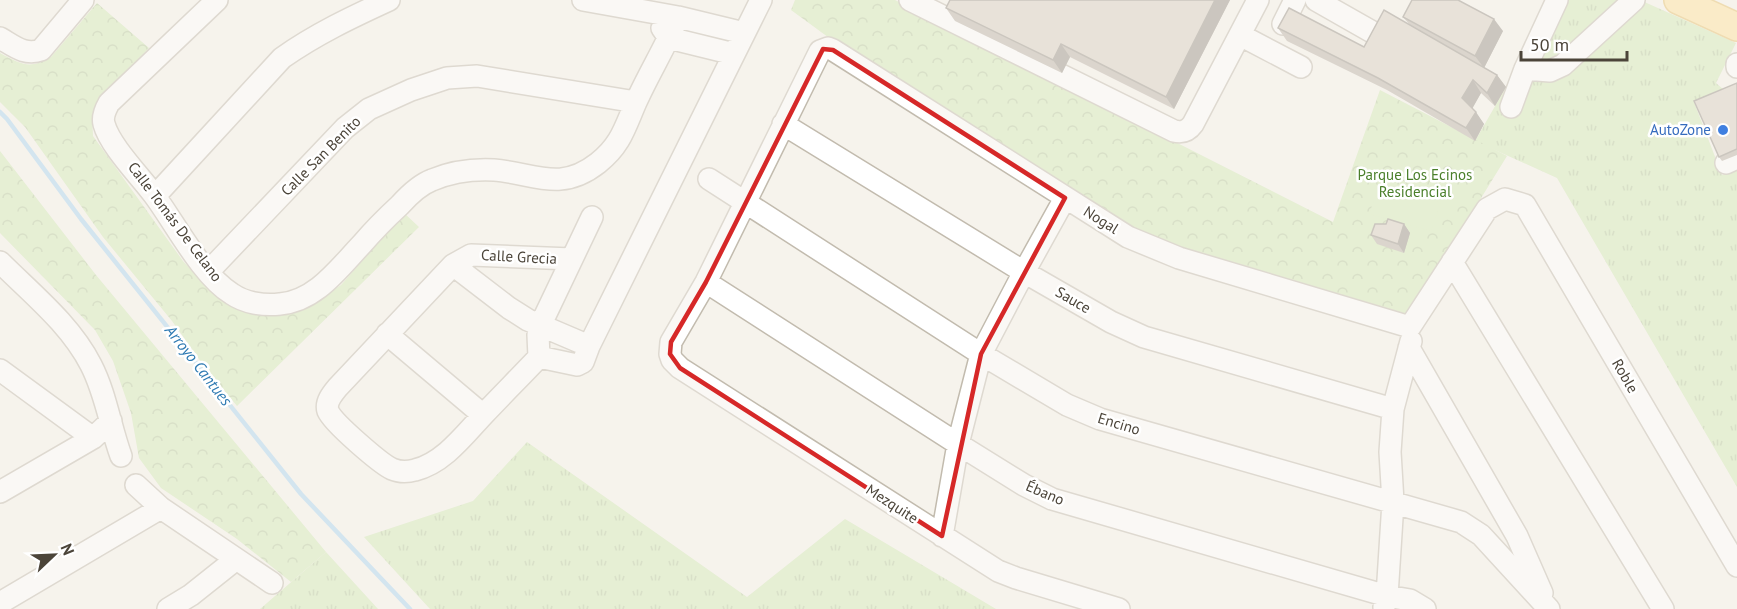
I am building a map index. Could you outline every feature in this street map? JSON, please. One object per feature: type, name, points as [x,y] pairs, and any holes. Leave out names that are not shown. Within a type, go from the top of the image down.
[{"type":"main road","points":[[1678,0],[1737,27]]},
{"type":"street","points":[[0,38],[26,53],[41,50],[83,0]]},
{"type":"street","name":"Calle Tomás De Celano","points":[[217,0],[109,103],[104,112],[103,123],[110,138],[155,196],[208,272],[232,294],[250,302],[267,305],[283,304],[308,295],[326,283],[416,189],[429,181],[472,170],[495,170],[530,177],[556,179],[570,178],[585,172],[613,150],[622,137],[636,102],[678,17]]},
{"type":"street","points":[[155,196],[282,58],[325,31],[389,0]]},
{"type":"street","points":[[583,0],[678,17],[744,33]]},
{"type":"street","points":[[539,357],[577,364],[583,362],[761,0]]},
{"type":"street","points":[[910,0],[1180,132],[1186,131],[1193,124],[1258,0]]},
{"type":"street","points":[[1283,24],[1295,0]]},
{"type":"street","points":[[1316,0],[1374,33]]},
{"type":"street","points":[[1511,107],[1525,69],[1557,0]]},
{"type":"street","points":[[1525,69],[1550,71],[1563,65],[1634,0]]},
{"type":"street","points":[[652,13],[669,38],[734,54]]},
{"type":"street","points":[[1240,35],[1300,67]]},
{"type":"street","name":"Nogal","points":[[783,124],[817,54],[823,49],[833,50],[1128,237],[1179,258],[1410,327]]},
{"type":"street","name":"Calle San Benito","points":[[208,272],[345,128],[369,109],[411,90],[447,78],[477,76],[636,102]]},
{"type":"street","points":[[706,282],[783,124]]},
{"type":"street","name":"Sauce","points":[[783,124],[1024,272],[1111,322],[1144,338],[1393,409]]},
{"type":"street","name":"Encino","points":[[709,179],[981,354],[1066,405],[1100,419],[1461,522],[1472,528],[1549,609]]},
{"type":"street","points":[[942,536],[958,444],[981,354],[1065,198]]},
{"type":"street","name":"Roble","points":[[1452,262],[1486,209],[1505,199],[1525,205],[1737,566]]},
{"type":"street","points":[[572,259],[592,217]]},
{"type":"street","name":"Calle Grecia","points":[[471,255],[572,259],[541,324],[538,335],[539,357],[439,459],[416,470],[392,469],[363,447],[337,423],[328,411],[331,395],[453,265],[471,255]]},
{"type":"street","points":[[0,262],[77,342],[102,389],[121,456]]},
{"type":"street","points":[[1385,602],[1392,502],[1390,452],[1393,409],[1413,335],[1410,327],[1452,262],[1663,609]]},
{"type":"street","points":[[453,265],[509,308],[528,320],[541,324],[587,353]]},
{"type":"street","name":"Mezquite","points":[[706,282],[671,342],[669,354],[680,368],[998,571],[1016,579],[1119,609]]},
{"type":"street","name":"Ébano","points":[[706,282],[958,444],[1024,485],[1052,499],[1385,602],[1410,600],[1425,609]]},
{"type":"street","points":[[387,334],[483,415]]},
{"type":"street","points":[[1409,348],[1517,536],[1549,609]]},
{"type":"street","points":[[0,370],[93,438]]},
{"type":"street","points":[[3,487],[93,438],[111,421]]},
{"type":"street","points":[[136,484],[161,508],[272,583]]},
{"type":"street","points":[[0,603],[161,508]]},
{"type":"street","points":[[168,609],[185,602],[235,560]]},
{"type":"highlighted area","points":[[823,49],[833,50],[1065,198],[981,354],[942,536],[680,368],[670,354],[671,342],[706,282]]},
{"type":"green space","name":"Parque Los Ecinos Residencial","points":[[795,0],[895,0],[1333,222],[1380,90],[1507,156],[1407,318],[1158,245],[895,86],[791,10]]},
{"type":"green space","points":[[1556,0],[1640,0],[1736,43],[1716,83],[1724,90],[1694,102],[1722,175],[1737,169],[1737,487],[1557,178],[1475,141]]},
{"type":"green space","points":[[97,3],[149,48],[99,101],[92,115],[93,136],[183,261],[209,290],[228,304],[318,300],[341,285],[404,213],[419,227],[237,406],[204,366],[172,321],[103,237],[25,127],[0,102],[0,53],[25,64],[37,63],[51,57]]},
{"type":"green space","points":[[0,151],[96,275],[326,552],[291,582],[237,539],[161,488],[139,458],[131,413],[113,361],[95,330],[0,233]]},
{"type":"green space","points":[[1380,184],[1441,203],[1431,231],[1369,214]]},
{"type":"green space","points":[[527,442],[747,597],[845,519],[996,609],[430,609],[364,537],[473,501]]},
{"type":"green space","points":[[326,552],[378,609],[260,609]]},
{"type":"building","points":[[950,0],[1215,0],[1166,97],[1061,44],[1053,60],[946,8]]},
{"type":"building","points":[[1412,0],[1458,0],[1494,19],[1475,56],[1403,17]]},
{"type":"building","points":[[1289,8],[1364,47],[1384,10],[1497,75],[1487,93],[1473,80],[1462,98],[1476,112],[1466,128],[1378,78],[1278,28]]},
{"type":"building","name":"AutoZone","points":[[1737,83],[1737,149],[1719,157],[1694,101]]},
{"type":"building","points":[[1388,219],[1404,224],[1398,244],[1371,235],[1375,224],[1386,224]]},
{"type":"waterway","name":"Arroyo Cantues","points":[[0,112],[81,219],[301,494],[410,609]]},
{"type":"place","name":"AutoZone","points":[[1723,130]]}]
